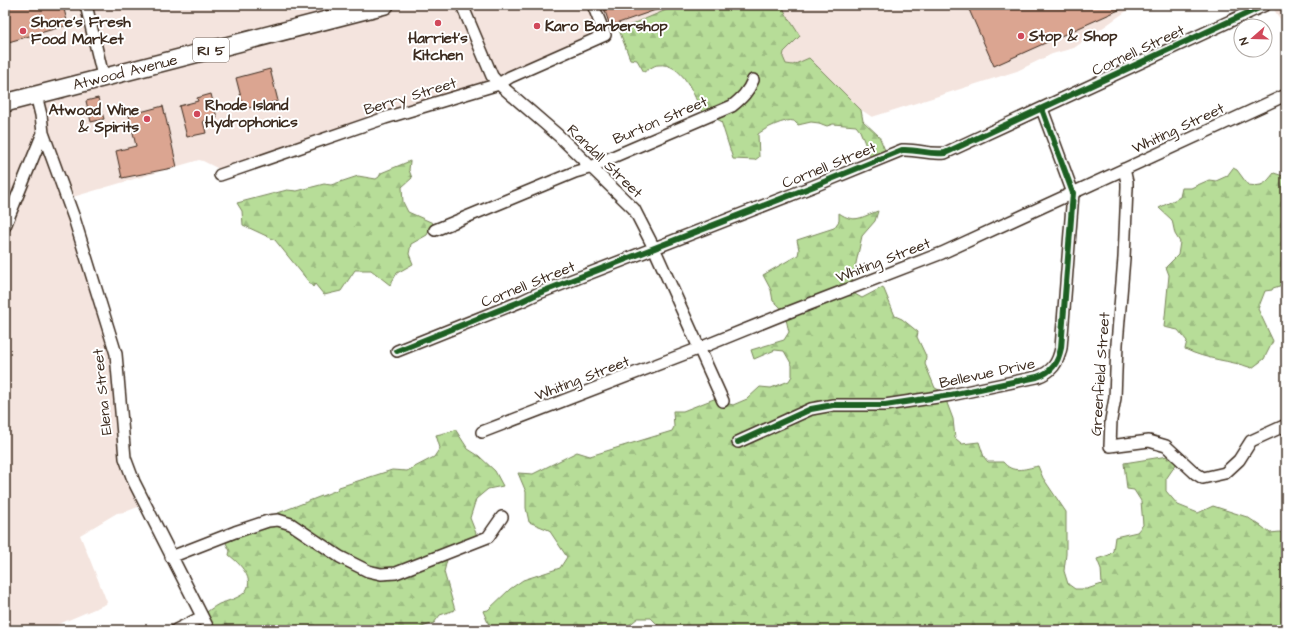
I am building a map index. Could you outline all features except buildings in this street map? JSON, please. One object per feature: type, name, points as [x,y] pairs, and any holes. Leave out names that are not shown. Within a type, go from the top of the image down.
[{"type":"main road","name":"Atwood Avenue","points":[[5,102],[385,5]]},
{"type":"street","points":[[86,5],[103,76]]},
{"type":"street","name":"Randall Street","points":[[462,5],[492,76],[499,84],[558,136],[634,209],[654,248],[723,401]]},
{"type":"street","name":"Berry Street","points":[[220,175],[384,118],[499,84],[510,77],[605,35],[593,5]]},
{"type":"street","name":"Cornell Street","points":[[397,351],[539,293],[814,186],[902,150],[914,149],[934,154],[945,153],[1265,5]]},
{"type":"street","name":"Burton Street","points":[[435,230],[591,167],[732,106],[749,90],[753,80]]},
{"type":"street","name":"Elena Street","points":[[36,94],[41,115],[43,133],[74,218],[116,354],[125,458],[134,482],[209,630]]},
{"type":"street","name":"Whiting Street","points":[[482,432],[942,253],[1286,95]]},
{"type":"street","name":"Bellevue Drive","points":[[738,442],[811,409],[833,405],[885,405],[943,396],[1037,377],[1049,371],[1059,359],[1061,348],[1073,193],[1042,109]]},
{"type":"street","points":[[5,226],[43,133]]},
{"type":"street","name":"Greenfield Street","points":[[1124,169],[1127,188],[1124,258],[1117,344],[1115,398],[1111,420],[1110,446],[1149,441],[1166,446],[1195,473],[1203,478],[1225,473],[1239,460],[1251,441],[1286,425]]},
{"type":"street","points":[[171,557],[235,532],[268,521],[278,520],[291,524],[340,557],[368,571],[381,574],[396,573],[488,537],[502,517]]},
{"type":"street","points":[[176,630],[202,618]]},
{"type":"shaded area","points":[[5,5],[678,5],[515,74],[221,170],[199,160],[66,199],[113,346],[125,463],[143,505],[125,512],[117,513],[80,535],[107,602],[106,604],[45,630],[12,630],[5,617]]},
{"type":"shaded area","points":[[782,5],[1135,5],[1074,48],[1052,54],[1017,71],[872,117],[793,65],[786,64],[783,57],[784,52],[800,36]]},
{"type":"shaded area","points":[[1271,5],[1286,5],[1286,34],[1280,19]]},
{"type":"green space","points":[[678,5],[782,5],[800,36],[784,52],[783,57],[786,64],[793,65],[809,58],[861,110],[863,121],[879,136],[887,155],[872,161],[860,131],[856,126],[833,124],[827,126],[811,122],[798,125],[794,121],[790,120],[775,124],[758,134],[759,157],[755,160],[733,159],[721,121],[702,113],[691,89],[681,74],[667,65],[656,65],[644,72],[637,60],[630,59],[619,30]]},
{"type":"green space","points":[[410,161],[409,170],[412,178],[402,187],[403,202],[408,212],[433,223],[427,235],[411,244],[409,254],[413,264],[397,273],[390,285],[371,270],[355,270],[341,291],[324,295],[315,284],[313,287],[275,240],[243,225],[242,211],[237,203],[287,190],[297,191],[324,184],[331,185],[358,176],[376,179],[381,173]]},
{"type":"green space","points":[[1233,168],[1237,170],[1248,185],[1257,186],[1263,184],[1274,173],[1286,177],[1286,284],[1273,288],[1272,290],[1265,291],[1258,309],[1273,341],[1264,359],[1252,368],[1193,353],[1185,349],[1187,341],[1178,330],[1164,327],[1169,275],[1166,267],[1178,255],[1180,242],[1175,234],[1172,220],[1159,208],[1180,197],[1182,188],[1191,188],[1209,180],[1216,181],[1227,176]]},
{"type":"green space","points":[[878,211],[875,221],[862,236],[851,286],[853,293],[862,298],[883,287],[895,316],[902,319],[918,332],[917,337],[926,356],[925,364],[935,388],[950,395],[947,403],[953,419],[955,438],[962,444],[979,442],[984,457],[988,462],[1003,462],[1011,468],[1019,470],[1038,466],[1043,478],[1066,512],[1066,554],[1064,571],[1068,584],[1075,589],[1087,589],[1102,584],[1101,569],[1097,559],[1109,555],[1113,551],[1115,537],[1137,532],[1143,525],[1141,501],[1134,490],[1127,489],[1124,463],[1168,456],[1167,459],[1181,457],[1166,479],[1166,491],[1178,505],[1198,513],[1213,506],[1247,517],[1270,533],[1280,532],[1286,536],[1286,630],[663,630],[651,618],[638,618],[623,630],[491,630],[483,611],[488,610],[510,589],[523,580],[560,568],[567,557],[549,530],[529,522],[526,508],[526,492],[518,473],[533,474],[577,452],[590,456],[672,431],[674,427],[673,411],[683,411],[719,397],[726,403],[733,405],[747,399],[760,387],[771,388],[789,381],[792,376],[792,365],[784,351],[775,350],[754,359],[751,350],[784,340],[789,332],[783,311],[773,301],[771,290],[763,275],[798,255],[799,250],[797,240],[834,228],[839,221],[839,213],[854,219]]},
{"type":"green space","points":[[455,429],[468,449],[479,456],[495,471],[503,486],[488,489],[476,499],[470,518],[479,541],[449,552],[444,572],[455,610],[440,615],[434,623],[422,627],[420,630],[208,630],[201,616],[219,604],[242,595],[249,583],[248,577],[242,567],[229,555],[230,551],[222,535],[337,490],[339,487],[392,470],[407,471],[434,457],[440,448],[436,435],[453,431]]},
{"type":"cycle path","points":[[397,351],[539,293],[814,186],[902,150],[945,153],[1265,5]]},
{"type":"cycle path","points":[[738,442],[811,409],[833,405],[885,405],[951,395],[1037,377],[1047,372],[1054,366],[1061,348],[1073,193],[1042,109]]},
{"type":"place","name":"Harriet's Kitchen","points":[[438,23]]},
{"type":"place","name":"Karo Barbershop","points":[[537,26]]},
{"type":"place","name":"Shore's Fresh Food Market","points":[[23,31]]},
{"type":"place","name":"Stop & Shop","points":[[1021,36]]},
{"type":"place","name":"Rhode Island Hydrophonics","points":[[197,114]]},
{"type":"place","name":"Atwood Wine & Spirits","points":[[147,119]]}]
